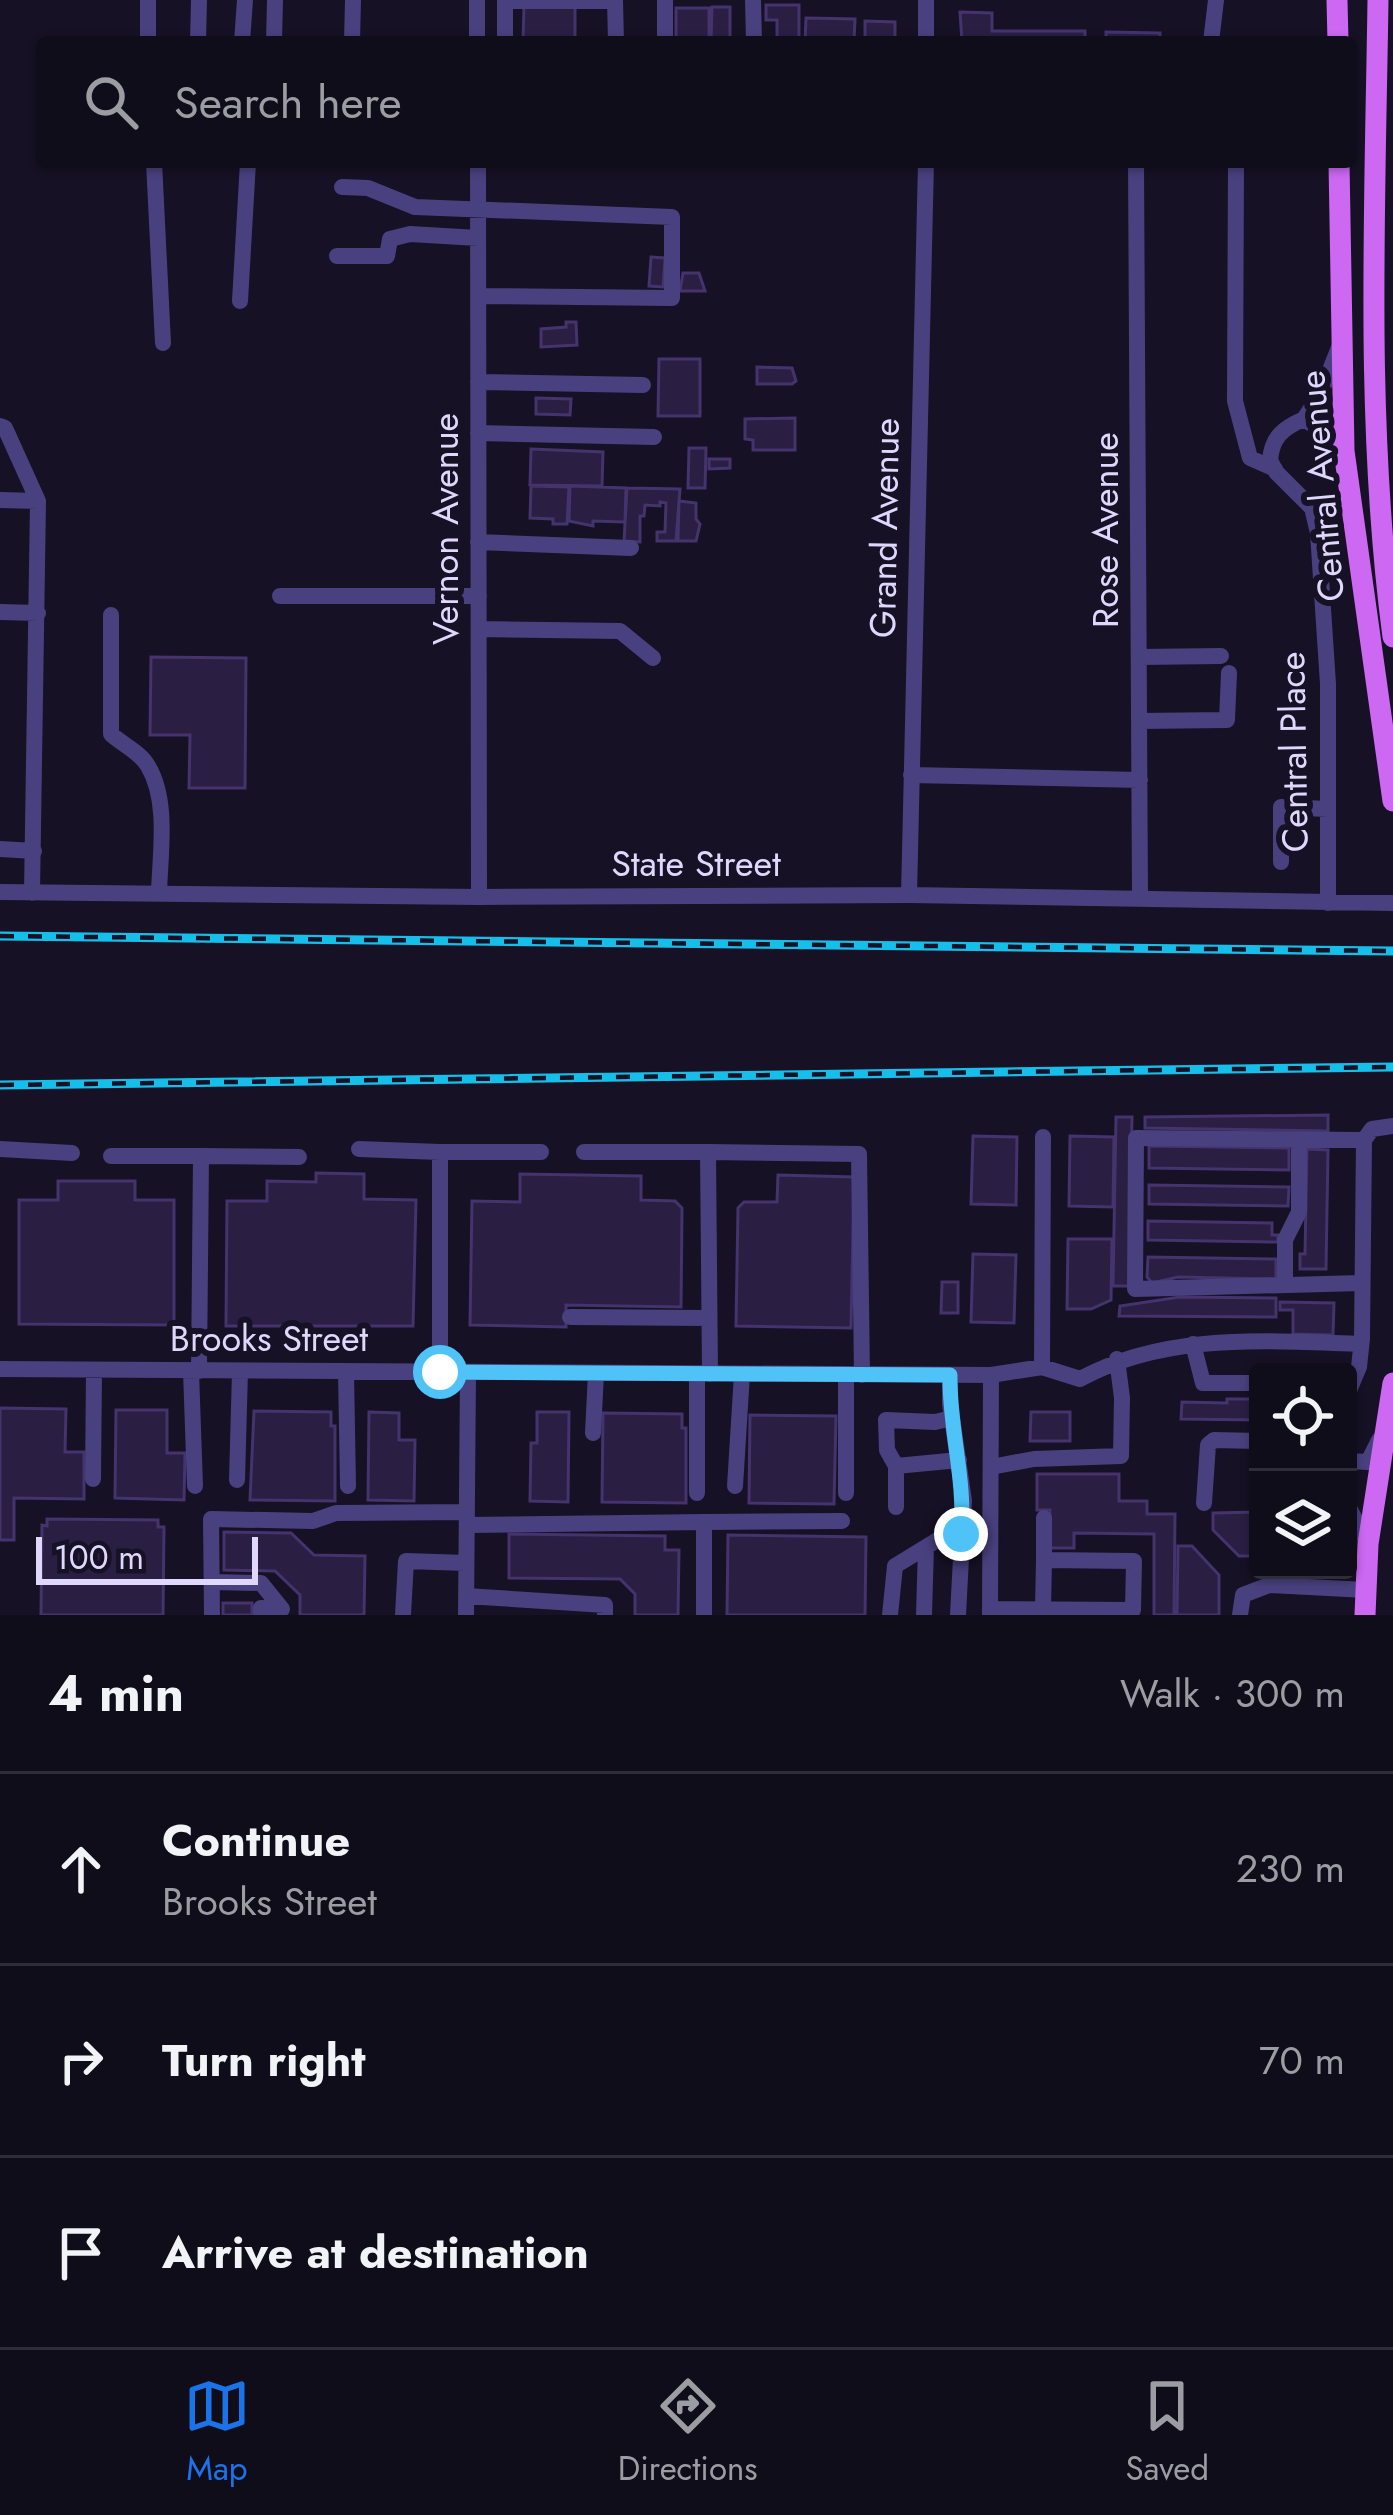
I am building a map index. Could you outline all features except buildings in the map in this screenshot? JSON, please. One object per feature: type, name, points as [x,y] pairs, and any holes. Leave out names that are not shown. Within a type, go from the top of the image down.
[{"type":"main road","points":[[1337,0],[1338,36]]},
{"type":"main road","name":"Central Avenue","points":[[1378,0],[1385,57],[1385,134],[1373,345],[1393,637]]},
{"type":"main road","name":"Central Avenue","points":[[1339,168],[1344,451],[1393,801]]},
{"type":"main road","points":[[1365,1615],[1368,1544],[1393,1383]]},
{"type":"street","points":[[148,0],[148,36]]},
{"type":"street","points":[[197,36],[199,0]]},
{"type":"street","points":[[242,36],[245,0]]},
{"type":"street","points":[[274,0],[274,36]]},
{"type":"street","points":[[352,36],[353,0]]},
{"type":"street","points":[[477,0],[477,36]]},
{"type":"street","points":[[505,36],[506,1],[615,0],[616,36]]},
{"type":"street","points":[[665,0],[665,36]]},
{"type":"street","points":[[753,0],[754,36]]},
{"type":"street","points":[[926,0],[926,36]]},
{"type":"street","points":[[1212,36],[1216,0]]},
{"type":"street","points":[[154,168],[163,343]]},
{"type":"street","points":[[240,301],[248,168]]},
{"type":"street","name":"Vernon Avenue","points":[[478,168],[479,897]]},
{"type":"street","name":"Grand Avenue","points":[[909,895],[926,168]]},
{"type":"street","name":"Rose Avenue","points":[[1136,168],[1140,898]]},
{"type":"street","name":"Central Place","points":[[1236,168],[1235,400],[1250,458],[1275,469],[1305,498],[1318,533],[1328,684],[1328,903]]},
{"type":"street","points":[[342,187],[368,188],[415,207],[434,209],[672,218],[672,298],[478,296]]},
{"type":"street","points":[[432,235],[434,209]]},
{"type":"street","points":[[337,256],[387,256],[390,239],[410,234],[478,238]]},
{"type":"street","points":[[1275,469],[1270,460],[1276,436],[1304,419],[1320,395],[1341,342]]},
{"type":"street","points":[[478,382],[643,385]]},
{"type":"street","points":[[1304,419],[1344,451]]},
{"type":"street","points":[[0,426],[38,501],[32,893]]},
{"type":"street","points":[[478,433],[654,437]]},
{"type":"street","points":[[0,500],[38,501]]},
{"type":"street","points":[[478,542],[631,548]]},
{"type":"street","points":[[280,596],[478,596]]},
{"type":"street","points":[[0,612],[38,613]]},
{"type":"street","points":[[111,615],[111,734],[148,764],[157,788],[159,893]]},
{"type":"street","points":[[478,629],[620,631],[653,658]]},
{"type":"street","points":[[1139,657],[1225,664],[1227,720],[1139,721]]},
{"type":"street","points":[[911,776],[1139,780]]},
{"type":"street","points":[[1281,862],[1281,807],[1328,808]]},
{"type":"street","points":[[0,849],[34,851]]},
{"type":"street","name":"State Street","points":[[0,892],[909,895],[1393,903]]},
{"type":"street","points":[[1356,1363],[1361,1344],[1364,1140],[1372,1129],[1393,1126]]},
{"type":"street","points":[[1042,1367],[1043,1137]]},
{"type":"street","points":[[1361,1282],[1135,1289],[1136,1138],[1364,1140]]},
{"type":"street","points":[[1285,1284],[1286,1240],[1299,1212],[1299,1140]]},
{"type":"street","points":[[0,1149],[72,1153]]},
{"type":"street","points":[[359,1150],[541,1152]]},
{"type":"street","points":[[440,1152],[440,1372]]},
{"type":"street","points":[[584,1152],[859,1154],[846,1493]]},
{"type":"street","points":[[697,1493],[710,1318],[709,1152]]},
{"type":"street","points":[[111,1156],[299,1156]]},
{"type":"street","points":[[195,1486],[201,1156]]},
{"type":"street","points":[[570,1317],[710,1318]]},
{"type":"street","points":[[1193,1344],[1203,1383],[1249,1383]]},
{"type":"street","name":"Brooks Street","points":[[0,1369],[991,1375],[1042,1367],[1080,1378],[1117,1359],[1193,1344],[1361,1344]]},
{"type":"street","points":[[991,1467],[1053,1457],[1121,1456],[1117,1359]]},
{"type":"street","points":[[93,1479],[94,1370]]},
{"type":"street","points":[[238,1480],[240,1371]]},
{"type":"street","points":[[346,1372],[348,1486]]},
{"type":"street","points":[[468,1373],[466,1606],[605,1605],[605,1615]]},
{"type":"street","points":[[593,1433],[596,1373]]},
{"type":"street","points":[[735,1486],[742,1374]]},
{"type":"street","points":[[950,1375],[962,1524],[958,1615]]},
{"type":"street","points":[[991,1375],[990,1612],[1133,1613],[1134,1561],[1044,1560]]},
{"type":"street","points":[[896,1507],[896,1466],[887,1450],[886,1420],[952,1418]]},
{"type":"street","points":[[1357,1462],[1368,1462],[1388,1423]]},
{"type":"street","points":[[1204,1504],[1208,1445],[1214,1440],[1249,1442]]},
{"type":"street","points":[[896,1466],[959,1460]]},
{"type":"street","points":[[212,1615],[211,1519],[313,1521],[336,1513],[467,1519],[842,1521]]},
{"type":"street","points":[[890,1615],[895,1566],[962,1524],[991,1514]]},
{"type":"street","points":[[1043,1609],[1044,1518]]},
{"type":"street","points":[[704,1522],[704,1615]]},
{"type":"street","points":[[1357,1523],[1368,1544]]},
{"type":"street","points":[[924,1615],[926,1547]]},
{"type":"street","points":[[403,1615],[406,1561],[466,1563]]},
{"type":"street","points":[[212,1582],[261,1583],[282,1609],[261,1607],[261,1615]]},
{"type":"street","points":[[1240,1615],[1243,1595],[1269,1585],[1366,1590]]},
{"type":"railway","points":[[0,936],[1393,951]]},
{"type":"railway","points":[[0,1085],[1393,1067]]},
{"type":"route","points":[[440,1372],[950,1375],[962,1471],[961,1534]]}]
